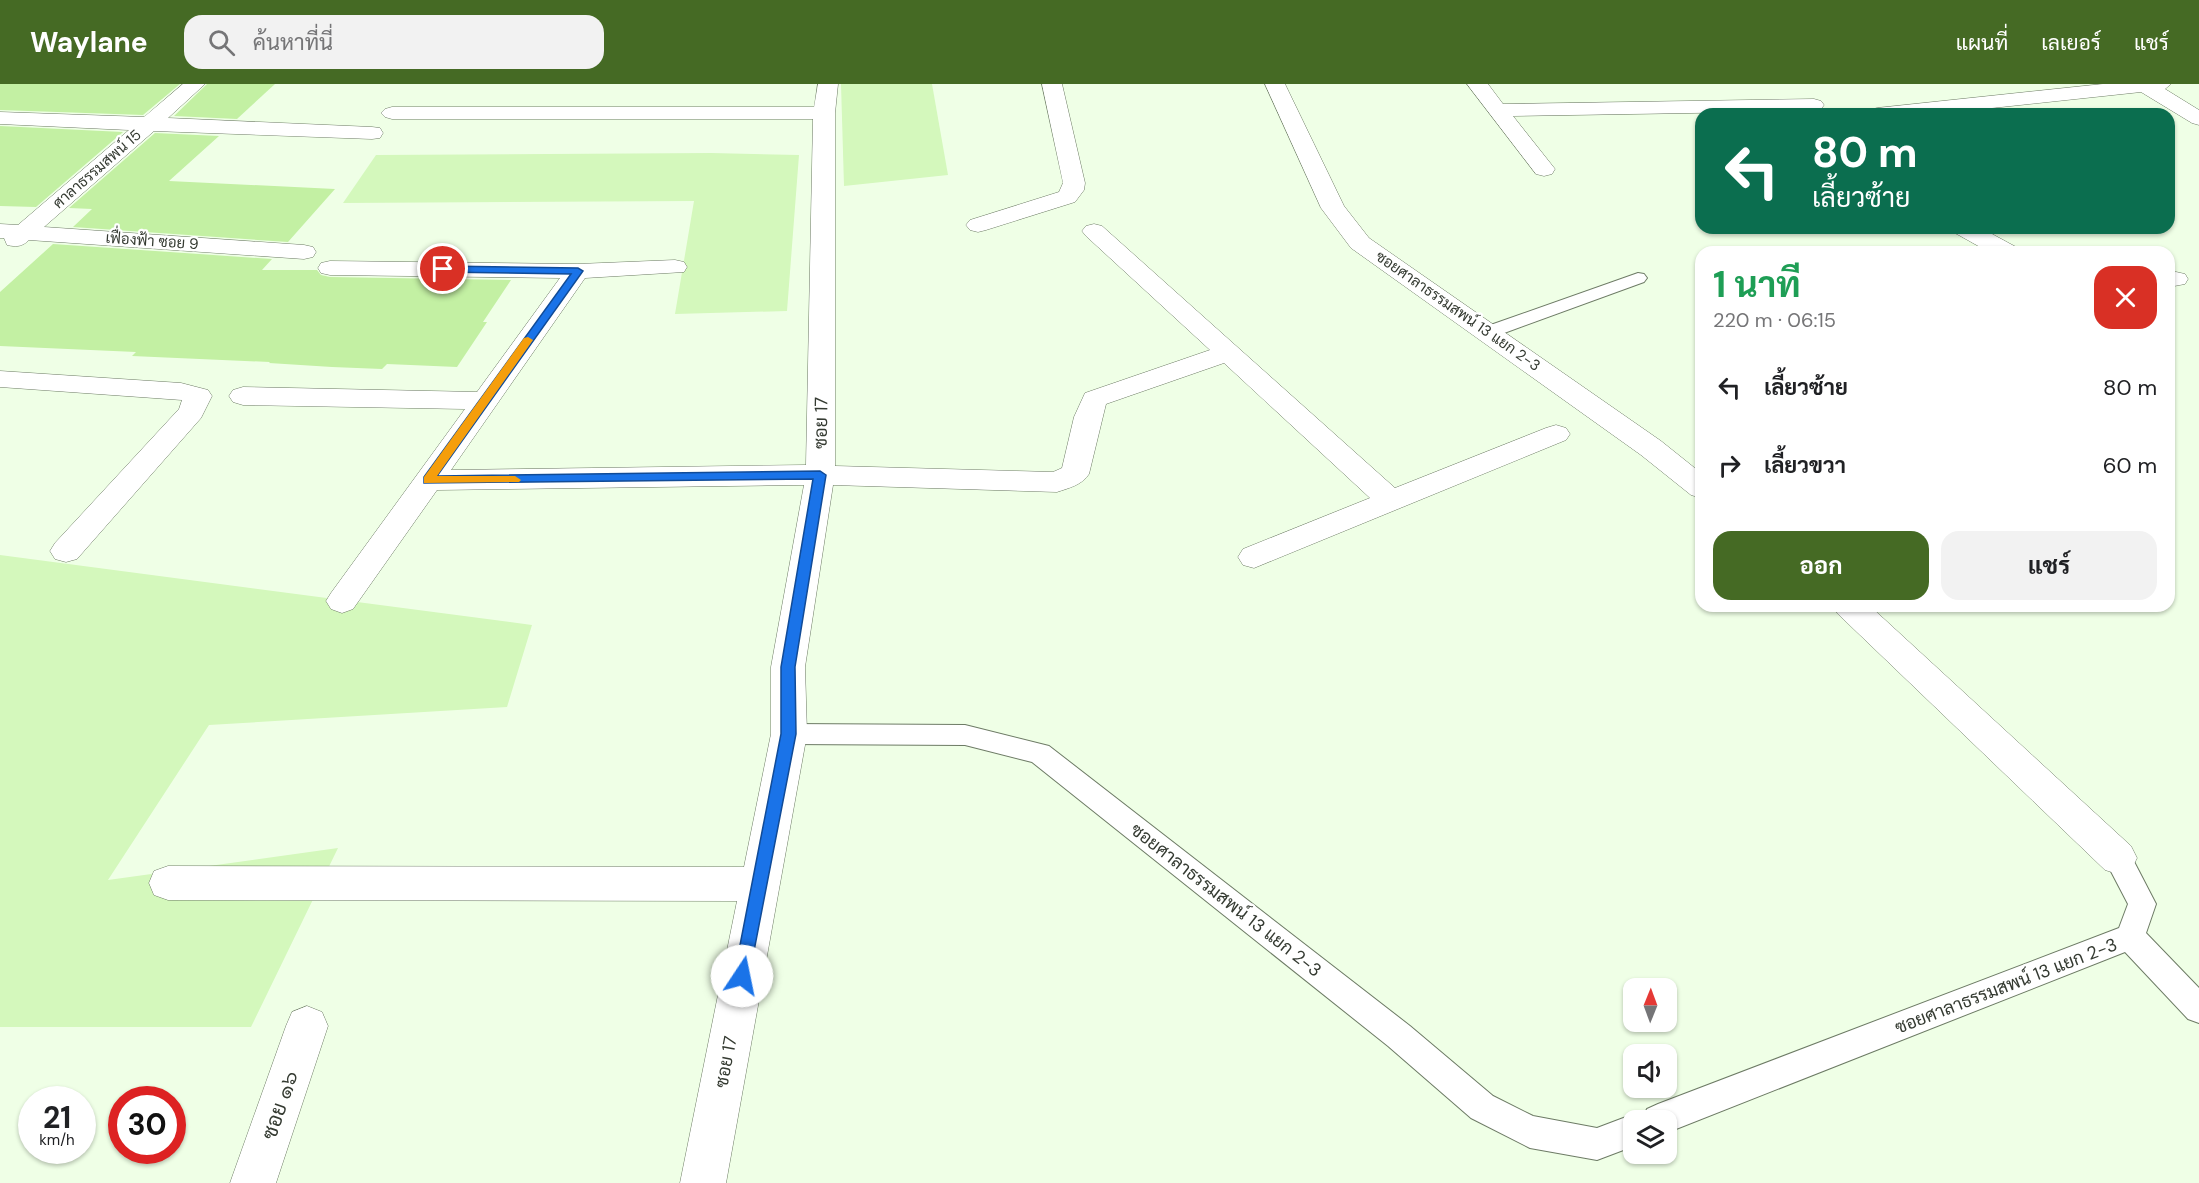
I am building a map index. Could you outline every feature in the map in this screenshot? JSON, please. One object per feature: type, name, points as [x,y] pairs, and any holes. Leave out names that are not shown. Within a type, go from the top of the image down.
[{"type":"street","name":"ศาลาธรรมสพน์ 15","points":[[0,253],[12,232],[149,124],[195,84]]},
{"type":"street","points":[[978,225],[1067,197],[1073,190],[1074,183],[1052,84]]},
{"type":"street","name":"ซอยศาลาธรรมสพน์ 13 แยก 2-3","points":[[1275,84],[1333,208],[1360,243],[1651,448],[1695,483]]},
{"type":"street","points":[[1477,84],[1544,169]]},
{"type":"street","points":[[1783,84],[1818,108]]},
{"type":"street","points":[[1934,108],[2153,85],[2199,119]]},
{"type":"street","points":[[392,113],[826,99]]},
{"type":"street","name":"ซอย 17","points":[[703,1183],[789,734],[788,667],[820,475],[826,99]]},
{"type":"street","points":[[1497,110],[1695,110]]},
{"type":"street","points":[[0,118],[372,133]]},
{"type":"street","points":[[1094,231],[1391,501]]},
{"type":"street","name":"เฟื่องฟ้า ซอย 9","points":[[12,232],[304,252]]},
{"type":"street","points":[[1974,234],[1996,246]]},
{"type":"street","points":[[330,268],[578,271],[675,267]]},
{"type":"street","points":[[342,601],[578,271]]},
{"type":"street","points":[[428,480],[820,475],[1057,482],[1074,474],[1082,457],[1089,411],[1095,399],[1228,353]]},
{"type":"street","points":[[0,379],[181,392],[198,396],[191,412],[66,551]]},
{"type":"street","points":[[243,396],[484,401]]},
{"type":"street","points":[[1254,557],[1556,434]]},
{"type":"street","name":"ซอยศาลาธรรมสพน์ 13 แยก 2-3","points":[[1855,612],[2118,858]]},
{"type":"street","points":[[168,882],[760,884]]},
{"type":"street","name":"ซอย ๑๖","points":[[253,1183],[307,1026]]},
{"type":"lane","points":[[1489,332],[1638,278]]},
{"type":"lane","name":"ซอยศาลาธรรมสพน์ 13 แยก 2-3","points":[[789,734],[965,735],[1040,753],[1399,1036],[1482,1107],[1530,1132],[1597,1144],[1623,1134]]},
{"type":"lane","name":"ซอยศาลาธรรมสพน์ 13 แยก 2-3","points":[[1677,1113],[2130,938],[2142,904],[2118,858]]},
{"type":"lane","points":[[2130,938],[2199,1009]]},
{"type":"green space","points":[[841,84],[932,84],[948,175],[844,186]]},
{"type":"green space","points":[[711,153],[799,155],[787,311],[675,314],[694,201],[343,203],[376,155]]},
{"type":"green space","points":[[0,555],[532,625],[507,707],[209,725],[108,880],[338,848],[251,1027],[0,1027]]},
{"type":"building","points":[[0,84],[180,84],[143,115],[0,110]]},
{"type":"building","points":[[207,84],[275,84],[237,119],[174,116]]},
{"type":"building","points":[[0,126],[123,132],[36,207],[0,206]]},
{"type":"building","points":[[155,133],[219,136],[169,181],[335,189],[288,242],[73,227],[92,209],[69,208]]},
{"type":"building","points":[[53,244],[272,259],[262,270],[317,270],[321,275],[330,277],[511,280],[457,367],[387,364],[382,369],[332,367],[132,356],[136,352],[0,346],[0,292]]},
{"type":"slow traffic","points":[[515,480],[428,480],[528,340]]},
{"type":"route","points":[[443,269],[578,271],[428,480],[820,475],[788,667],[789,734],[742,976]]}]
